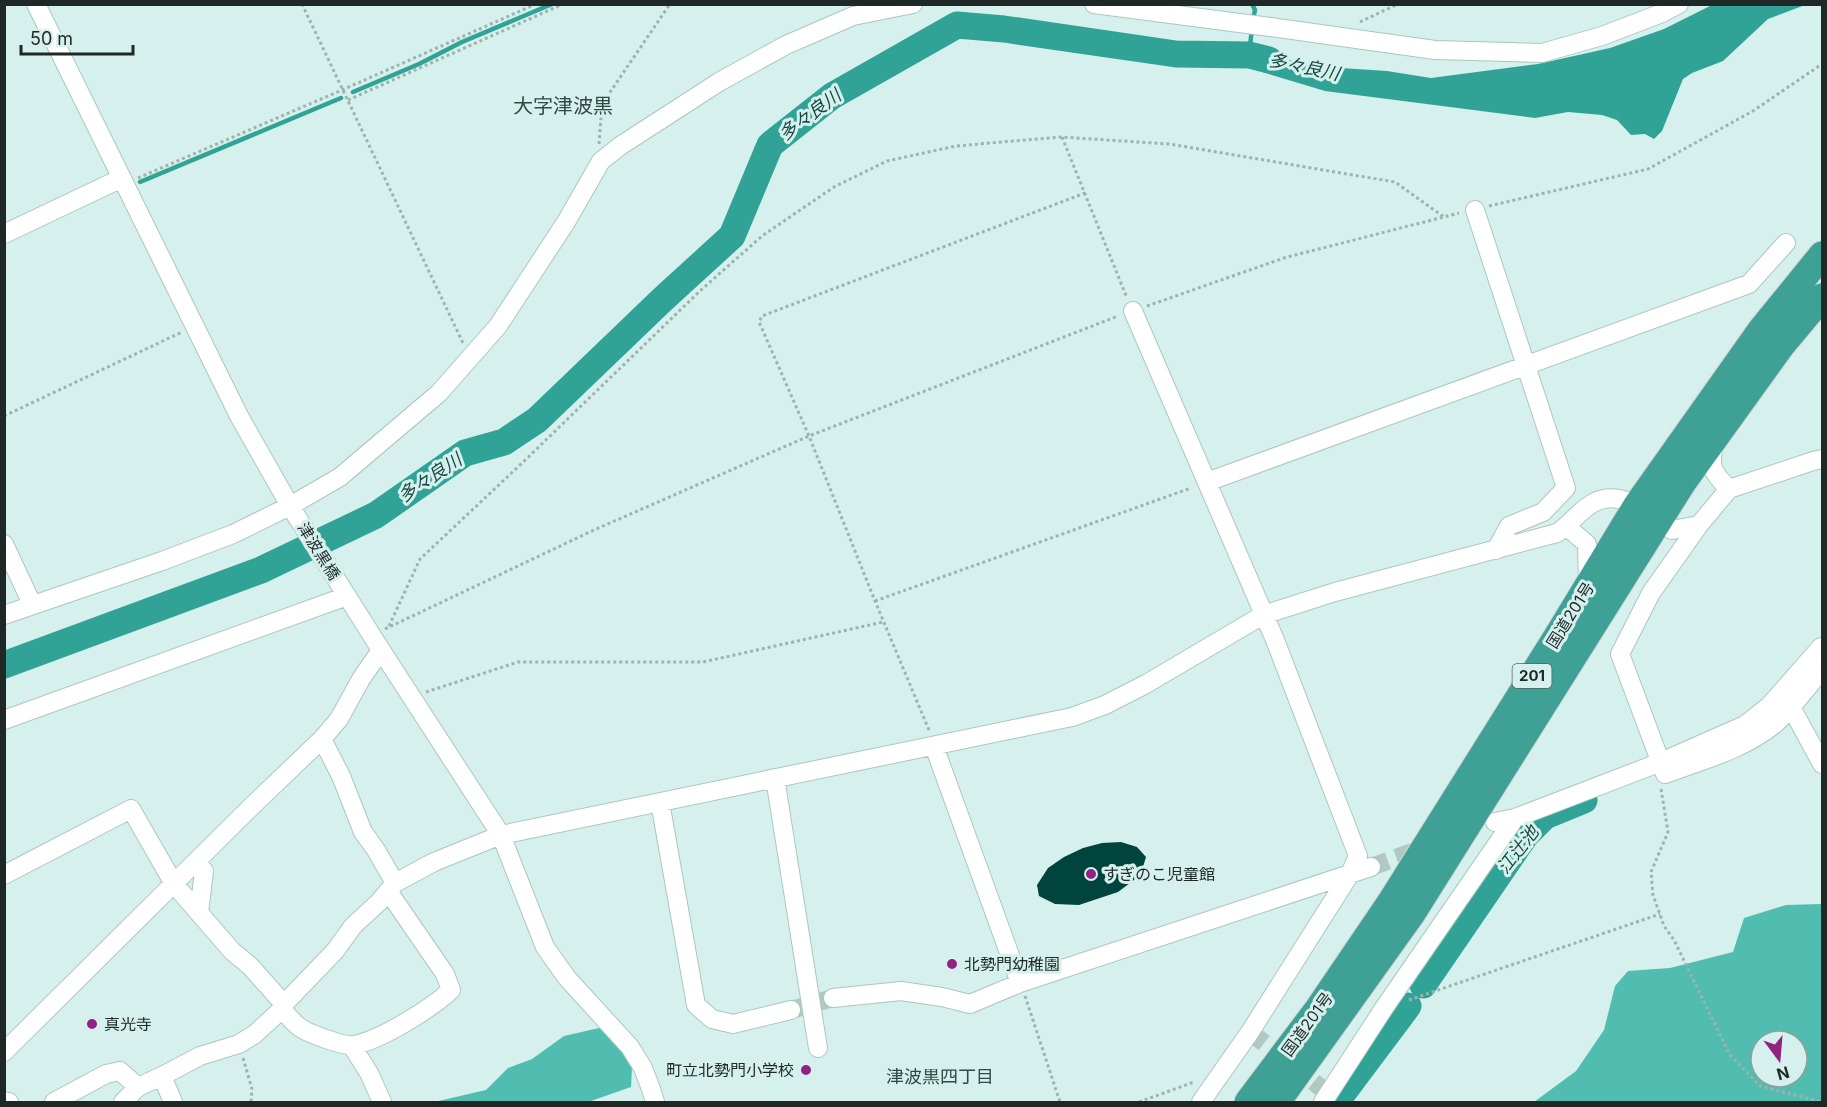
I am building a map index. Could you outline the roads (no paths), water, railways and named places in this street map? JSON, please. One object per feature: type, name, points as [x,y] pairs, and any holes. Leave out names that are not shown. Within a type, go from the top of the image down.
[{"type":"highway","name":"国道201号","points":[[1277,1102],[1411,915],[1647,512],[1761,330],[1822,255]]},
{"type":"highway","name":"国道201号","points":[[1248,1102],[1318,1009],[1392,900],[1588,586],[1647,512],[1715,436],[1781,346],[1822,297]]},
{"type":"street","name":"津波黒橋","points":[[36,4],[239,416],[292,510],[345,593],[381,638],[413,697],[501,835],[545,947],[567,978],[630,1047],[643,1068],[655,1102]]},
{"type":"street","points":[[4,615],[162,561],[292,510],[340,477],[439,393],[470,358],[498,326],[566,222],[601,161],[620,146],[719,82],[786,45],[853,16],[913,4]]},
{"type":"street","points":[[1094,4],[1435,50],[1542,53],[1602,36],[1679,4]]},
{"type":"street","points":[[4,234],[124,181]]},
{"type":"street","points":[[1475,210],[1566,488],[1543,512],[1509,526],[1496,550]]},
{"type":"street","points":[[1207,482],[1749,284],[1786,243]]},
{"type":"street","points":[[1133,311],[1275,640],[1358,856],[1350,874],[1250,1032],[1201,1102]]},
{"type":"street","points":[[1715,436],[1711,464],[1718,478],[1729,489]]},
{"type":"street","points":[[1663,768],[1620,654],[1651,593],[1729,489],[1822,459]]},
{"type":"street","points":[[123,1102],[138,1086],[162,1077],[200,1056],[239,1044],[255,1034],[283,1007],[335,951],[353,926],[392,887],[434,862],[501,835],[1072,717],[1105,705],[1146,684],[1263,615],[1335,592],[1557,533],[1567,527],[1592,503],[1603,499],[1623,499],[1647,512],[1672,530],[1700,525]]},
{"type":"street","points":[[1567,527],[1587,544],[1588,586]]},
{"type":"street","points":[[4,544],[32,604]]},
{"type":"street","points":[[4,720],[345,593]]},
{"type":"street","points":[[4,1052],[321,739],[339,719],[381,638]]},
{"type":"street","points":[[1663,768],[1745,725],[1769,706],[1822,648]]},
{"type":"street","points":[[1496,822],[1515,818],[1663,768],[1727,752],[1752,740],[1775,723],[1822,670]]},
{"type":"street","points":[[1791,707],[1822,765]]},
{"type":"street","points":[[4,875],[131,809],[174,884],[232,951],[250,966],[298,1027],[309,1033],[352,1046],[380,1036],[437,1003],[451,990],[445,974],[392,887],[376,850],[363,832],[341,776],[321,739]]},
{"type":"street","points":[[934,746],[1020,983]]},
{"type":"street","points":[[775,778],[818,1048]]},
{"type":"street","points":[[660,802],[696,1005],[712,1019],[733,1024],[791,1010]]},
{"type":"street","points":[[1323,1102],[1384,1008],[1515,818]]},
{"type":"street","points":[[196,862],[204,871],[199,913]]},
{"type":"street","points":[[833,998],[901,991],[942,997],[970,1005],[1020,983],[1371,867]]},
{"type":"street","points":[[352,1046],[369,1073],[382,1102]]},
{"type":"street","points":[[54,1102],[106,1074],[120,1071],[138,1086]]},
{"type":"street","points":[[162,1077],[173,1102]]},
{"type":"street","points":[[4,1101],[9,1102]]},
{"type":"water","points":[[1712,5],[1805,5],[1768,19],[1723,61],[1683,79],[1662,131],[1654,139],[1645,134],[1631,135],[1617,120],[1602,115],[1568,112],[1535,118],[1325,91],[1232,63],[1232,45],[1311,66],[1387,71],[1431,78],[1538,64],[1610,48],[1664,29]]},
{"type":"waterway","points":[[353,92],[552,4]]},
{"type":"waterway","points":[[1252,4],[1255,10],[1253,19]]},
{"type":"waterway","name":"多々良川","points":[[4,665],[261,570],[376,515],[465,453],[504,442],[537,420],[732,236],[770,145],[832,96],[957,25],[1004,29],[1176,54],[1249,55],[1269,60]]},
{"type":"waterway","points":[[1249,55],[1252,28]]},
{"type":"waterway","points":[[140,182],[341,98]]},
{"type":"waterway","name":"江辻池","points":[[1423,985],[1525,836],[1545,816],[1584,800]]},
{"type":"waterway","name":"江辻池","points":[[1336,1102],[1408,1006]]},
{"type":"tunnel","points":[[1371,867],[1426,847]]},
{"type":"tunnel","points":[[791,1010],[833,998]]},
{"type":"tunnel","points":[[1250,1032],[1329,1094]]},
{"type":"place","name":"すぎのこ児童館","points":[[1091,874]]},
{"type":"place","name":"北勢門幼稚園","points":[[952,964]]},
{"type":"place","name":"真光寺","points":[[92,1024]]},
{"type":"place","name":"町立北勢門小学校","points":[[806,1070]]},
{"type":"district","name":"大字津波黒","points":[[563,106]]},
{"type":"district","name":"津波黒四丁目","points":[[940,1077]]}]
